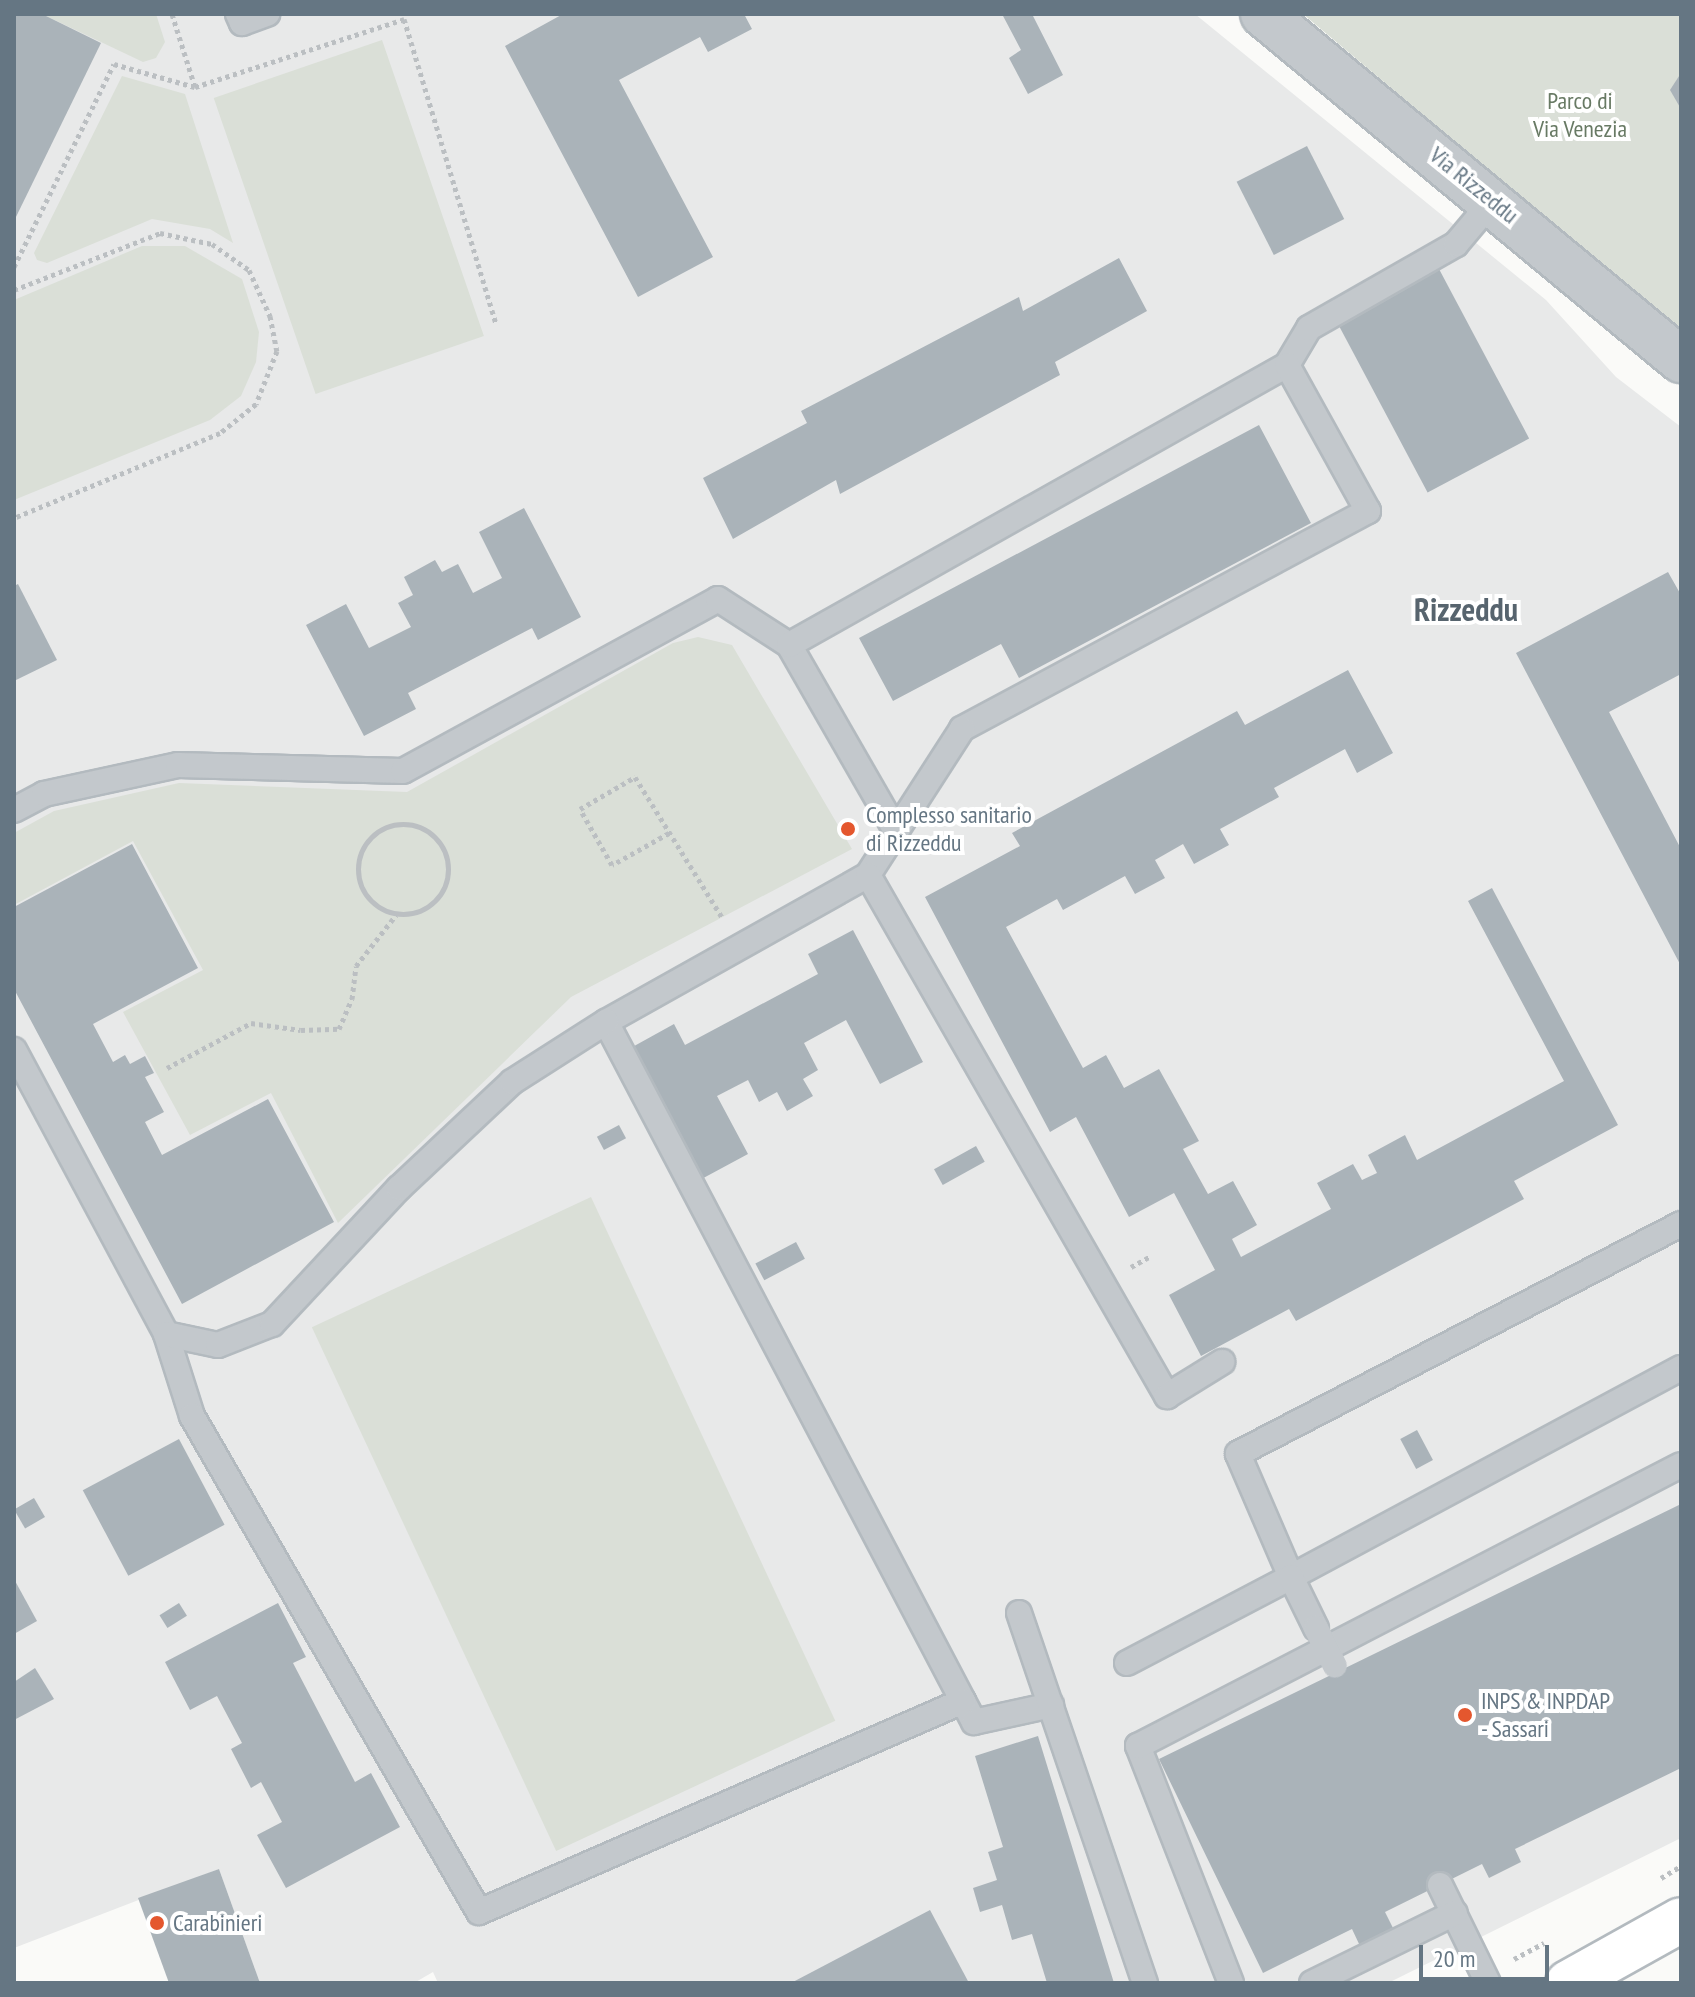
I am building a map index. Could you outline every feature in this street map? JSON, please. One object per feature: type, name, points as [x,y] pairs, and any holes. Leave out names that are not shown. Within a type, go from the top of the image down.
[{"type":"main road","points":[[1568,1983],[1681,1920]]},
{"type":"street","name":"Via Rizzeddu","points":[[1263,14],[1493,200],[1681,360]]},
{"type":"lane","points":[[238,14],[242,23],[267,14]]},
{"type":"lane","points":[[789,645],[1287,365],[1309,328],[1456,244],[1493,200]]},
{"type":"lane","points":[[166,1334],[218,1345],[272,1324],[399,1188],[512,1082],[606,1022],[868,875],[962,729],[1368,511],[1287,365]]},
{"type":"lane","points":[[14,810],[44,794],[178,765],[403,771],[718,599],[789,645],[896,831]]},
{"type":"lane","points":[[868,875],[1167,1396],[1222,1362]]},
{"type":"lane","points":[[606,1022],[974,1722],[1051,1705]]},
{"type":"lane","points":[[14,1050],[166,1334],[192,1416],[479,1912],[963,1701]]},
{"type":"lane","points":[[1336,1669],[1291,1577],[1238,1454],[1681,1224]]},
{"type":"lane","points":[[1127,1663],[1681,1368]]},
{"type":"lane","points":[[1231,1983],[1138,1746],[1681,1465]]},
{"type":"lane","points":[[1019,1613],[1145,1983]]},
{"type":"lane","points":[[1440,1885],[1488,1983]]},
{"type":"lane","points":[[1312,1983],[1455,1913]]},
{"type":"path","points":[[172,14],[195,87]]},
{"type":"path","points":[[14,267],[114,64],[195,87],[404,19],[496,323]]},
{"type":"path","points":[[14,290],[160,233],[212,244],[249,270],[270,316],[277,351],[256,404],[220,433],[14,518]]},
{"type":"path","points":[[669,833],[612,865],[580,809],[635,777],[741,947]]},
{"type":"path","points":[[167,1068],[251,1023],[301,1030],[339,1029],[352,999],[356,966],[396,915],[430,906],[449,876],[438,839],[405,823],[372,836],[358,860],[364,894],[396,915]]},
{"type":"shaded area","name":"Complesso sanitario di Rizzeddu","points":[[14,14],[1195,14],[1546,300],[1616,377],[1681,427],[1681,1838],[1388,1983],[438,1983],[433,1972],[414,1983],[260,1983],[219,1869],[14,1948]]},
{"type":"green space","points":[[42,14],[156,14],[165,42],[156,58],[143,62]]},
{"type":"green space","name":"Parco di Via Venezia","points":[[1303,14],[1681,14],[1681,332]]},
{"type":"green space","points":[[382,40],[484,336],[316,394],[214,98]]},
{"type":"green space","points":[[122,76],[185,94],[233,243],[210,229],[152,219],[47,263],[37,260],[34,253]]},
{"type":"green space","points":[[142,246],[185,246],[242,279],[259,332],[256,362],[241,396],[210,420],[14,500],[14,300]]},
{"type":"green space","points":[[698,637],[732,645],[852,849],[571,997],[338,1223],[271,1093],[190,1135],[123,1012],[203,970],[133,841],[14,905],[14,833],[54,811],[179,783],[407,792],[673,643]]},
{"type":"green space","points":[[591,1197],[835,1721],[556,1851],[312,1327]]},
{"type":"building","points":[[14,14],[42,14],[101,43],[14,221]]},
{"type":"building","points":[[563,14],[744,14],[752,29],[708,52],[700,37],[619,80],[713,257],[638,297],[505,46]]},
{"type":"building","points":[[1002,14],[1032,14],[1063,75],[1028,94],[1009,58],[1021,50]]},
{"type":"building","points":[[1681,73],[1681,109],[1670,90]]},
{"type":"building","points":[[1307,146],[1344,219],[1274,255],[1237,182]]},
{"type":"building","points":[[1119,258],[1147,311],[1055,362],[1060,375],[840,494],[836,480],[733,539],[703,478],[807,423],[801,411],[1019,297],[1023,311]]},
{"type":"building","points":[[1439,269],[1529,439],[1428,493],[1337,323]]},
{"type":"building","points":[[1259,425],[1311,523],[1019,678],[1001,644],[893,701],[859,638]]},
{"type":"building","points":[[524,508],[581,617],[538,640],[532,628],[408,693],[416,709],[364,736],[306,625],[346,604],[369,648],[411,627],[398,603],[413,595],[404,577],[435,560],[442,572],[458,564],[473,593],[502,578],[479,532]]},
{"type":"building","points":[[1668,572],[1681,595],[1681,674],[1609,712],[1681,849],[1681,966],[1516,653]]},
{"type":"building","points":[[18,584],[57,660],[14,681],[14,586]]},
{"type":"building","points":[[1348,670],[1393,753],[1357,773],[1345,749],[1274,788],[1279,797],[1220,829],[1229,845],[1194,864],[1183,844],[1155,860],[1165,878],[1135,894],[1125,876],[1063,910],[1057,899],[1006,927],[1083,1068],[1106,1055],[1124,1088],[1159,1069],[1199,1141],[1183,1149],[1208,1194],[1233,1181],[1257,1225],[1232,1239],[1241,1257],[1331,1209],[1317,1183],[1353,1164],[1362,1180],[1377,1173],[1368,1155],[1405,1135],[1417,1160],[1564,1081],[1468,901],[1492,888],[1618,1125],[1514,1181],[1524,1199],[1296,1321],[1289,1309],[1201,1356],[1169,1295],[1215,1270],[1174,1193],[1129,1217],[1076,1117],[1050,1132],[925,897],[1020,846],[1012,833],[1237,711],[1245,725]]},
{"type":"building","points":[[132,844],[198,968],[93,1024],[113,1062],[125,1055],[130,1064],[145,1056],[154,1073],[145,1077],[164,1112],[145,1122],[162,1155],[268,1099],[334,1222],[182,1304],[14,989],[14,907]]},
{"type":"building","points":[[853,930],[923,1062],[880,1084],[846,1020],[804,1043],[818,1070],[803,1079],[813,1096],[787,1111],[777,1092],[759,1102],[748,1080],[717,1096],[748,1154],[696,1182],[627,1050],[674,1024],[685,1045],[818,974],[808,954]]},
{"type":"building","points":[[619,1125],[626,1138],[604,1150],[597,1137]]},
{"type":"building","points":[[976,1146],[985,1162],[943,1185],[934,1169]]},
{"type":"building","points":[[796,1242],[805,1259],[764,1280],[755,1264]]},
{"type":"building","points":[[1417,1430],[1433,1460],[1416,1469],[1400,1439]]},
{"type":"building","points":[[179,1439],[225,1525],[128,1576],[83,1490]]},
{"type":"building","points":[[34,1498],[45,1517],[25,1529],[14,1510]]},
{"type":"building","name":"INPS & INPDAP - Sassari","points":[[1681,1504],[1681,1768],[1515,1849],[1521,1862],[1489,1878],[1482,1864],[1385,1912],[1394,1930],[1360,1946],[1352,1929],[1263,1973],[1159,1759]]},
{"type":"building","points":[[14,1579],[37,1621],[14,1634]]},
{"type":"building","points":[[179,1603],[187,1616],[167,1628],[159,1615]]},
{"type":"building","points":[[278,1603],[306,1657],[293,1663],[355,1782],[371,1773],[400,1827],[286,1888],[257,1835],[282,1822],[261,1782],[251,1788],[231,1749],[242,1743],[217,1696],[190,1710],[165,1662]]},
{"type":"building","points":[[35,1668],[54,1699],[14,1720],[14,1682]]},
{"type":"building","points":[[1038,1736],[1114,1983],[1047,1983],[1032,1934],[1012,1940],[1002,1905],[980,1912],[973,1888],[997,1880],[988,1852],[1003,1847],[975,1756]]},
{"type":"building","points":[[219,1869],[260,1983],[169,1983],[138,1898]]},
{"type":"building","points":[[930,1910],[969,1983],[791,1983]]},
{"type":"place","name":"Complesso sanitario di Rizzeddu","points":[[848,829]]},
{"type":"place","name":"INPS & INPDAP - Sassari","points":[[1465,1715]]},
{"type":"place","name":"Carabinieri","points":[[157,1923]]},
{"type":"district","name":"Rizzeddu","points":[[1466,609]]}]
